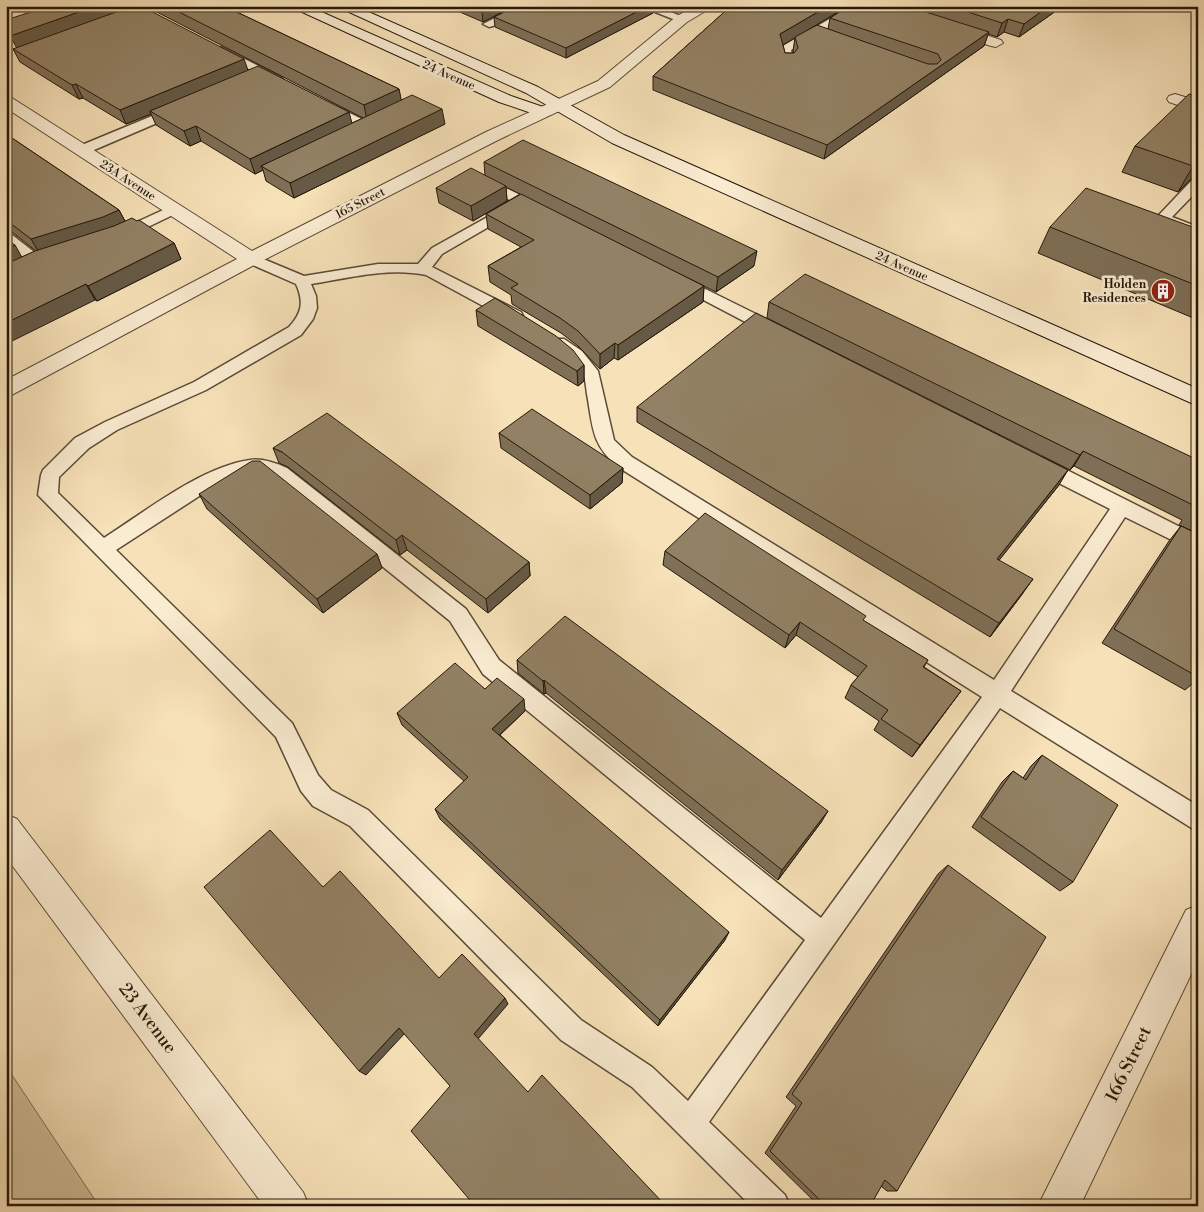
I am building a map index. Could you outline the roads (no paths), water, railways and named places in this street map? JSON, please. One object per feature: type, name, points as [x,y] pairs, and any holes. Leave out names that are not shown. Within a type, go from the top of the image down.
[{"type":"street","points":[[6,8],[11,6]]},
{"type":"street","name":"24 Avenue","points":[[296,6],[505,99],[552,109],[1198,398]]},
{"type":"street","name":"24 Avenue","points":[[343,6],[532,90],[552,109]]},
{"type":"street","name":"165 Street","points":[[6,390],[250,259],[492,136],[609,81],[682,19],[707,6]]},
{"type":"street","points":[[882,6],[996,42]]},
{"type":"street","points":[[1175,99],[1198,107]]},
{"type":"street","name":"23A Avenue","points":[[6,101],[250,259]]},
{"type":"street","name":"23 Avenue","points":[[6,830],[290,1206]]},
{"type":"street","name":"166 Street","points":[[1058,1206],[1198,922]]},
{"type":"lane","points":[[489,24],[529,6]]},
{"type":"lane","points":[[645,6],[682,19]]},
{"type":"lane","points":[[788,62],[785,49],[860,6]]},
{"type":"lane","points":[[814,32],[832,39]]},
{"type":"lane","points":[[211,47],[289,86]]},
{"type":"lane","points":[[245,80],[263,73]]},
{"type":"lane","points":[[315,100],[371,125],[350,135]]},
{"type":"lane","points":[[82,150],[192,103]]},
{"type":"lane","points":[[480,180],[558,219]]},
{"type":"lane","points":[[1198,182],[1163,219],[1198,232]]},
{"type":"lane","points":[[422,269],[437,250],[522,201]]},
{"type":"lane","points":[[108,240],[174,209]]},
{"type":"lane","points":[[6,236],[38,262]]},
{"type":"lane","points":[[22,271],[38,262],[55,256]]},
{"type":"lane","points":[[250,259],[302,281],[378,269],[422,269],[431,271],[494,303],[576,355],[592,375],[605,441],[613,452],[1198,820]]},
{"type":"lane","points":[[663,273],[787,336]]},
{"type":"lane","points":[[302,281],[310,297],[310,310],[306,320],[295,331],[200,386],[104,430],[82,443],[50,475],[48,495],[284,730],[295,748],[306,777],[323,799],[359,818],[571,1030],[634,1070],[690,1122],[774,1206]]},
{"type":"lane","points":[[1025,457],[1198,545]]},
{"type":"lane","points":[[102,549],[207,481],[223,473],[251,466],[270,468],[280,473],[458,616],[464,622],[490,666],[508,682],[823,937]]},
{"type":"lane","points":[[690,1122],[997,694],[1122,506]]},
{"type":"place","name":"Holden Residences","points":[[1163,291]]}]
